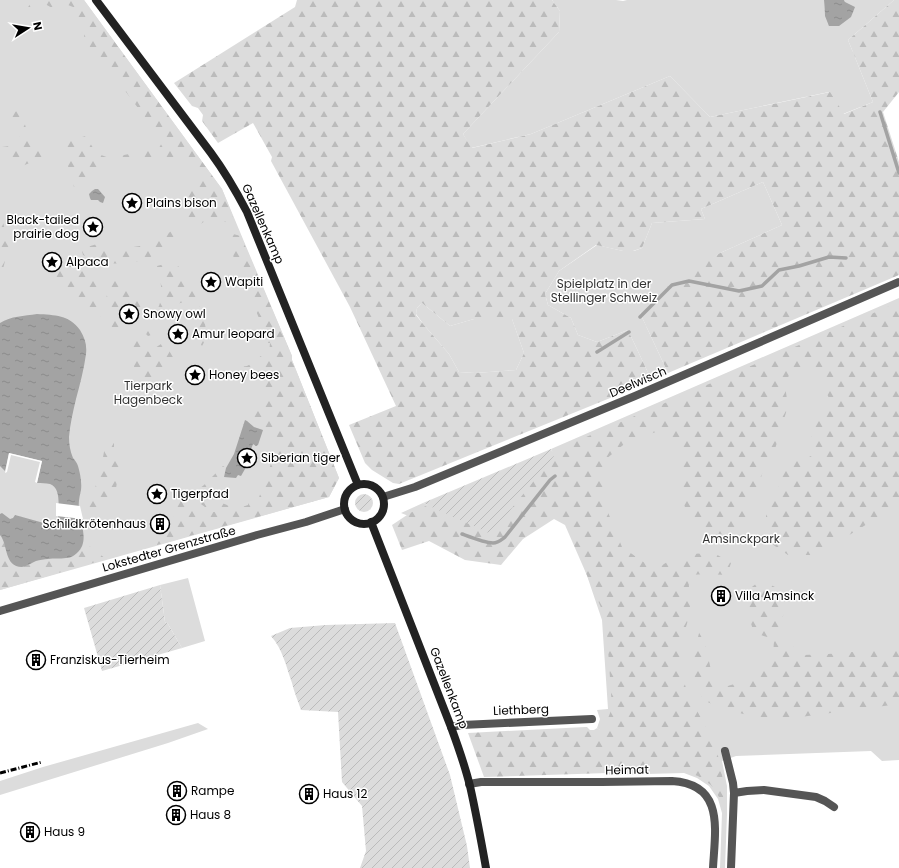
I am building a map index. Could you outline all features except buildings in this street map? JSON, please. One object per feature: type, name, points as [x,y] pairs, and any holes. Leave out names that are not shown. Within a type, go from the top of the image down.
[{"type":"street","name":"Gazellenkamp","points":[[96,0],[211,154],[237,193],[247,212],[358,485]]},
{"type":"street","name":"Deelwisch","points":[[383,497],[415,487],[635,396],[899,282]]},
{"type":"street","points":[[365,484],[373,486],[379,490],[383,497],[384,505],[382,512],[378,518],[371,522],[363,524],[355,522],[349,517],[345,510],[344,504],[346,495],[349,490],[358,485],[365,484]]},
{"type":"street","name":"Lokstedter Grenzstraße","points":[[0,611],[345,510]]},
{"type":"street","name":"Gazellenkamp","points":[[371,522],[451,727],[476,811],[486,868]]},
{"type":"street","name":"Liethberg","points":[[451,727],[462,725],[592,719]]},
{"type":"street","points":[[725,751],[734,793],[731,868]]},
{"type":"street","name":"Heimat","points":[[469,784],[481,782],[672,781],[690,784],[704,794],[710,802],[713,810],[715,821],[713,868]]},
{"type":"street","points":[[734,793],[764,790],[816,797],[834,806]]},
{"type":"green space","name":"Tierpark Hagenbeck","points":[[0,0],[84,0],[222,189],[292,356],[292,360],[339,478],[329,497],[0,590]]},
{"type":"green space","points":[[32,0],[84,0],[222,189],[236,224],[214,219],[205,221],[183,236],[172,250],[162,251],[146,259],[131,263],[106,263],[83,255],[80,244],[82,243],[87,247],[97,244],[99,240],[101,240],[103,249],[107,251],[153,244],[177,227],[182,230],[189,227],[184,199],[186,198],[190,187],[200,180],[200,175],[197,173],[192,162],[184,157],[166,159],[112,159],[80,186],[76,188],[74,187],[66,159],[59,143],[86,136],[96,153],[109,158],[159,148],[164,139],[144,116],[117,80],[95,57],[84,36],[84,24],[74,18],[73,7],[63,3],[54,9],[45,4],[36,10],[31,16],[25,13]]},
{"type":"green space","points":[[297,0],[552,0],[560,11],[559,32],[463,134],[472,148],[531,134],[670,76],[710,117],[830,92],[844,114],[873,102],[848,40],[894,0],[899,0],[899,92],[883,112],[899,162],[899,275],[668,373],[640,313],[667,287],[720,253],[782,225],[763,182],[701,209],[705,219],[652,223],[642,248],[633,251],[623,251],[596,245],[559,271],[545,294],[548,305],[571,318],[578,335],[597,342],[628,330],[652,381],[399,484],[393,483],[372,470],[365,463],[349,425],[396,406],[350,307],[271,161],[272,157],[253,123],[218,143],[202,121],[203,115],[198,108],[192,106],[174,83],[295,7]],"holes":[[[422,303],[450,326],[474,319],[512,319],[524,353],[516,370],[475,373],[459,372],[449,354],[416,315],[417,308]]]},
{"type":"green space","points":[[552,0],[824,0],[825,16],[845,2],[844,0],[894,0],[848,40],[873,102],[843,114],[829,92],[710,117],[670,76],[531,134],[471,148],[463,134],[559,32],[560,11]]},
{"type":"green space","points":[[21,110],[29,139],[35,146],[45,149],[48,156],[14,169],[8,155],[2,147],[18,145],[20,135],[13,123],[2,115]]},
{"type":"green space","name":"Spielplatz in der Stellinger Schweiz","points":[[763,182],[782,225],[720,253],[640,313],[668,373],[652,381],[628,330],[597,342],[578,335],[571,318],[548,305],[545,294],[559,271],[597,245],[623,251],[634,251],[642,248],[652,223],[705,219],[701,209]]},
{"type":"green space","points":[[0,211],[9,245],[3,269],[0,269]]},
{"type":"green space","points":[[229,233],[241,236],[292,356],[292,360],[339,478],[329,497],[157,545],[154,532],[177,525],[170,506],[185,498],[203,513],[233,510],[248,505],[249,501],[257,503],[280,438],[254,427],[245,420],[243,415],[262,399],[265,389],[258,381],[248,378],[244,373],[236,376],[233,368],[249,365],[261,356],[261,354],[269,355],[270,343],[268,343],[269,338],[262,337],[263,328],[234,260]]},
{"type":"green space","points":[[65,258],[71,258],[76,265],[91,272],[97,278],[99,286],[99,310],[102,323],[93,312],[77,303],[68,294],[63,282],[52,279],[56,268]]},
{"type":"green space","points":[[172,262],[184,273],[197,298],[140,318],[135,304],[119,309],[124,330],[118,342],[111,327],[114,321],[109,313],[106,301],[109,280],[119,276],[120,282],[126,291],[134,295],[150,298],[145,310],[153,313],[159,306],[161,296],[161,286],[157,266]]},
{"type":"green space","name":"Amsinckpark","points":[[899,298],[899,760],[882,761],[871,751],[736,756],[722,761],[727,786],[727,814],[725,868],[720,868],[722,813],[718,799],[709,786],[697,778],[684,773],[610,775],[608,773],[608,736],[597,728],[600,719],[597,710],[608,709],[602,620],[555,481],[497,551],[401,513],[423,503],[491,534],[554,456],[551,449]]},
{"type":"green space","points":[[899,302],[899,500],[890,510],[846,537],[810,555],[788,555],[772,544],[768,536],[766,521],[767,504],[777,492],[781,478],[787,468],[798,460],[813,455],[814,452],[811,434],[815,422],[821,413],[831,408],[833,405],[827,394],[822,369],[805,368],[789,375],[785,386],[788,406],[775,449],[764,467],[758,488],[748,507],[747,522],[736,533],[728,535],[712,533],[692,524],[680,495],[683,463],[686,450],[656,432],[628,441],[606,459],[603,500],[622,547],[655,570],[667,562],[688,554],[714,553],[731,563],[727,575],[688,575],[690,609],[681,648],[682,672],[688,694],[716,746],[724,785],[723,803],[711,785],[698,776],[679,770],[608,771],[608,773],[484,777],[468,733],[585,727],[590,730],[597,728],[600,730],[605,726],[612,708],[606,619],[565,525],[554,519],[523,539],[501,565],[465,560],[429,541],[402,550],[392,525],[410,513]]},
{"type":"green space","points":[[422,303],[450,326],[474,319],[512,319],[524,353],[516,370],[475,373],[459,372],[449,354],[416,314],[417,308]]},
{"type":"green space","points":[[197,304],[201,310],[206,331],[206,336],[202,346],[179,310],[168,317],[164,314]]},
{"type":"green space","points":[[153,321],[157,323],[153,326],[159,333],[153,336],[148,336],[146,334],[139,339],[149,352],[164,342],[174,359],[173,368],[142,386],[138,381],[129,350],[129,345],[135,336]]},
{"type":"green space","points":[[106,441],[114,443],[114,452],[120,460],[115,496],[109,508],[96,510],[88,507],[94,496]]},
{"type":"green space","points":[[551,449],[554,456],[491,534],[423,503]]},
{"type":"green space","points":[[223,466],[226,468],[224,477],[220,478],[212,499],[232,507],[205,507],[190,496],[204,485]]},
{"type":"green space","points":[[364,494],[368,495],[372,499],[372,507],[368,511],[364,512],[360,511],[356,507],[355,503],[356,499],[360,495]]},
{"type":"green space","points":[[0,535],[6,548],[7,556],[28,565],[47,559],[66,559],[79,552],[84,542],[106,559],[0,590]]},
{"type":"green space","points":[[188,578],[205,641],[182,648],[168,624],[165,622],[160,585]]},
{"type":"green space","points":[[761,580],[777,588],[785,607],[779,634],[803,655],[888,649],[899,646],[899,704],[770,721],[721,708],[703,700],[695,681],[692,660],[703,618],[706,647],[712,675],[721,688],[741,682],[766,669],[773,658],[774,639],[754,633],[749,617],[748,590]]},
{"type":"green space","points":[[160,585],[165,622],[168,624],[182,648],[102,671],[84,608]]},
{"type":"green space","points":[[395,623],[450,775],[467,846],[470,868],[360,868],[366,851],[362,806],[342,782],[338,712],[301,710],[284,658],[271,636],[290,628],[326,625]]},
{"type":"green space","points":[[198,723],[208,729],[168,743],[0,795],[0,781],[43,767]]},
{"type":"water","points":[[824,0],[844,0],[855,7],[851,17],[839,26],[829,26],[825,16]]},
{"type":"water","points":[[95,189],[98,189],[105,197],[103,203],[98,200],[91,200],[89,194]]},
{"type":"water","points":[[37,314],[61,317],[71,321],[80,330],[85,342],[85,360],[69,437],[71,453],[78,465],[81,478],[79,506],[84,538],[81,548],[72,557],[40,560],[22,567],[16,566],[9,559],[3,539],[0,535],[0,514],[2,513],[10,519],[15,515],[51,525],[58,519],[58,494],[54,486],[50,484],[37,483],[42,461],[9,453],[5,471],[0,466],[0,323],[13,318]]},
{"type":"water","points":[[245,420],[254,427],[263,430],[258,445],[256,446],[253,444],[250,452],[251,455],[248,457],[249,462],[241,476],[238,475],[236,478],[224,477],[226,468],[234,454]]},
{"type":"pier","points":[[9,453],[42,461],[37,483],[35,482],[40,462],[11,455],[7,472],[5,473]]},
{"type":"pier","points":[[56,503],[80,506],[83,519],[56,516]]},
{"type":"waterway","points":[[880,112],[899,173]]},
{"type":"waterway","points":[[640,317],[672,285],[689,281],[739,291],[762,286],[779,270],[829,257],[846,258]]},
{"type":"waterway","points":[[597,352],[629,332]]},
{"type":"waterway","points":[[462,534],[486,542],[493,543],[499,541],[505,537],[550,480],[555,476]]},
{"type":"railway","points":[[0,773],[42,762]]},
{"type":"place","name":"Plains bison","points":[[132,203]]},
{"type":"place","name":"Black-tailed prairie dog","points":[[93,227]]},
{"type":"place","name":"Alpaca","points":[[52,262]]},
{"type":"place","name":"Wapiti","points":[[211,282]]},
{"type":"place","name":"Snowy owl","points":[[129,314]]},
{"type":"place","name":"Amur leopard","points":[[178,334]]},
{"type":"place","name":"Honey bees","points":[[195,375]]},
{"type":"place","name":"Siberian tiger","points":[[247,458]]},
{"type":"place","name":"Tigerpfad","points":[[157,494]]},
{"type":"place","name":"Schildkrötenhaus","points":[[160,524]]},
{"type":"place","name":"Villa Amsinck","points":[[721,596]]},
{"type":"place","name":"Franziskus-Tierheim","points":[[36,660]]},
{"type":"place","name":"Rampe","points":[[177,791]]},
{"type":"place","name":"Haus 12","points":[[309,794]]},
{"type":"place","name":"Haus 8","points":[[176,815]]},
{"type":"place","name":"Haus 9","points":[[30,832]]}]
